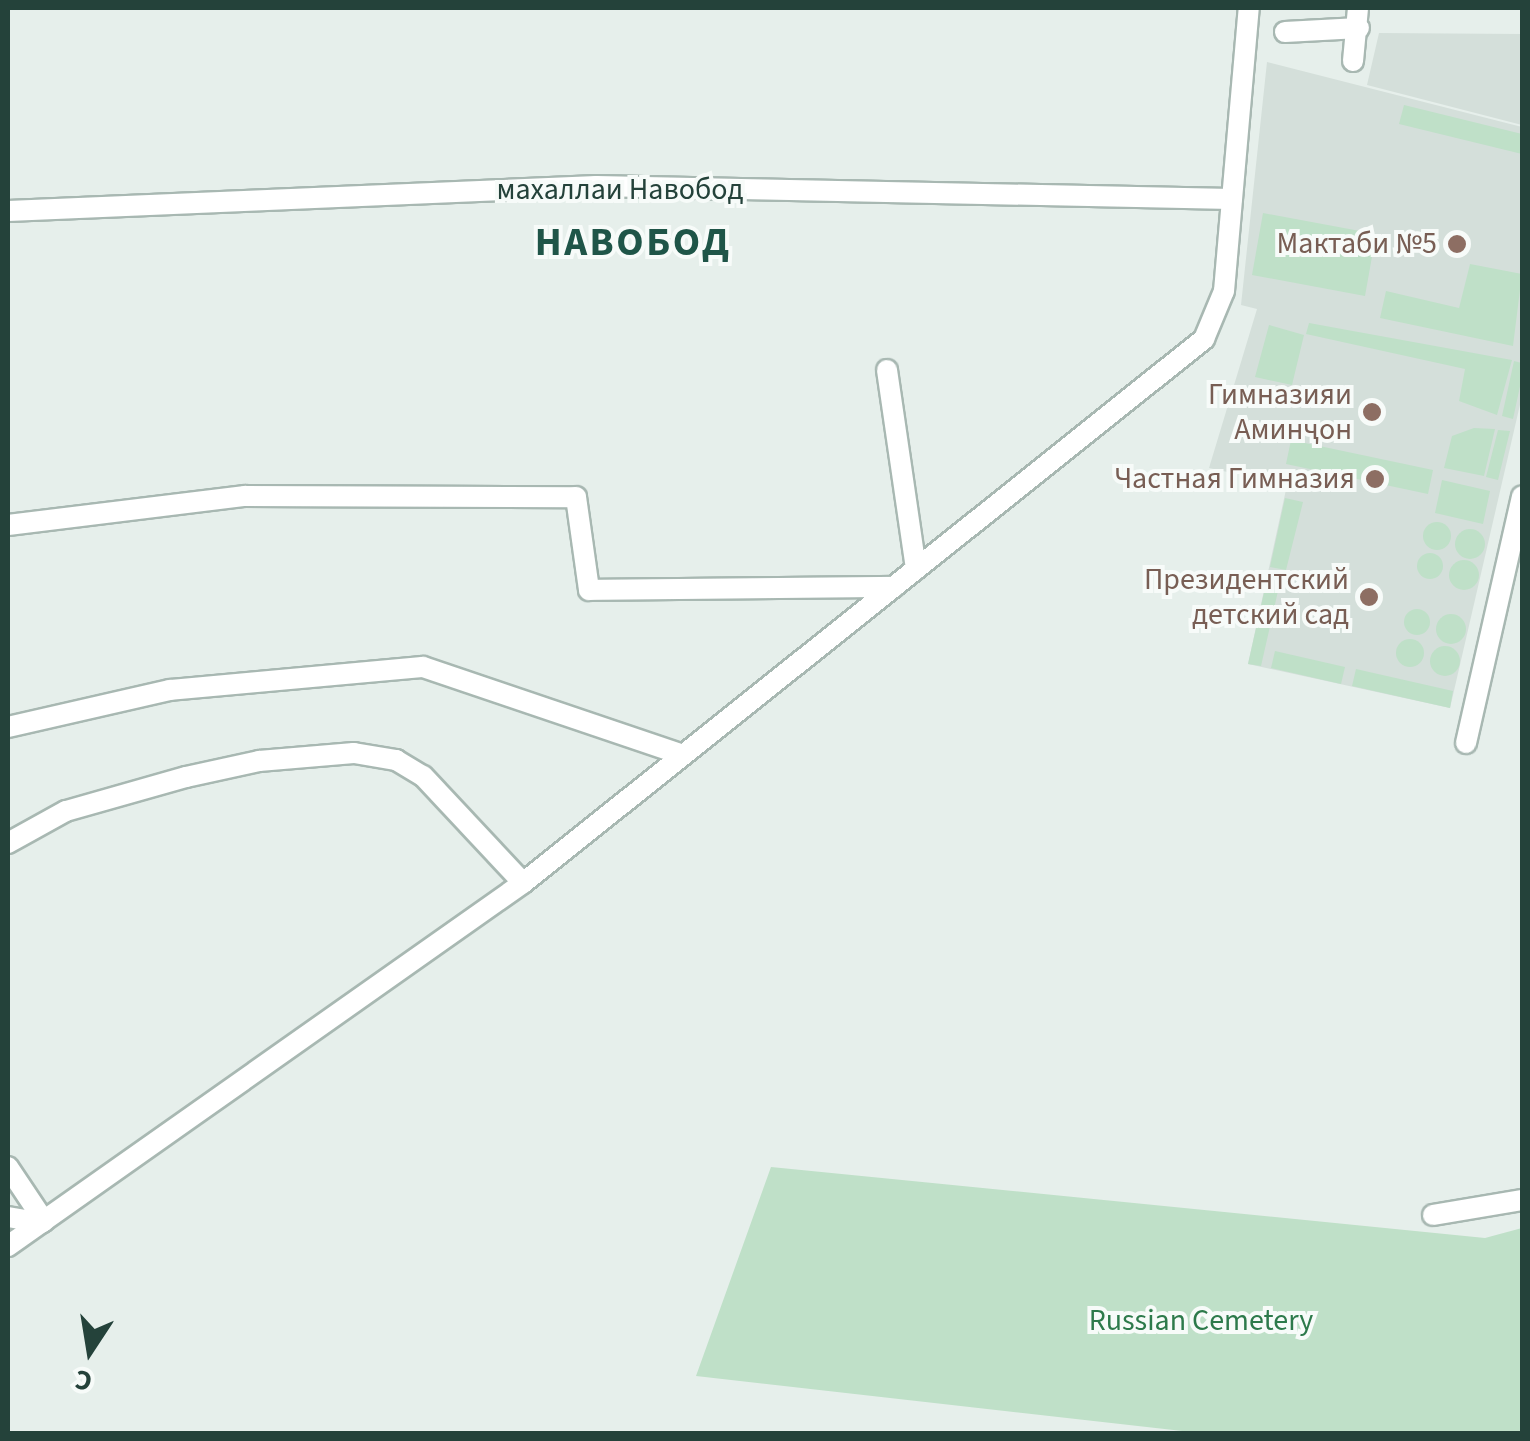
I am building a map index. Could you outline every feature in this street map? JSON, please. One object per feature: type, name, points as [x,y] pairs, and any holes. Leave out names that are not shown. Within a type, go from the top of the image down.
[{"type":"street","points":[[8,1246],[523,883],[1204,339],[1224,291],[1249,8]]},
{"type":"street","points":[[1285,32],[1359,18],[1353,61]]},
{"type":"street","name":"махаллаи Навобод","points":[[8,212],[596,186],[1232,199]]},
{"type":"street","points":[[887,370],[916,569]]},
{"type":"street","points":[[8,525],[245,496],[576,497],[588,590],[894,587]]},
{"type":"street","points":[[1466,743],[1522,496]]},
{"type":"street","points":[[8,727],[170,690],[423,666],[684,755]]},
{"type":"street","points":[[8,843],[66,811],[186,776],[259,761],[354,752],[396,760],[423,776],[523,883]]},
{"type":"street","points":[[8,1168],[42,1222]]},
{"type":"street","points":[[1433,1215],[1522,1200]]},
{"type":"street","points":[[8,1217],[42,1222]]},
{"type":"shaded area","points":[[1379,33],[1522,34],[1522,125],[1367,85]]},
{"type":"shaded area","points":[[1267,62],[1522,127],[1522,396],[1450,708],[1248,664],[1287,485],[1209,468],[1257,309],[1241,305]]},
{"type":"green space","points":[[1404,105],[1522,134],[1522,154],[1399,124]]},
{"type":"green space","points":[[1263,213],[1376,234],[1365,296],[1252,275]]},
{"type":"green space","points":[[1470,264],[1522,274],[1513,346],[1380,318],[1386,291],[1459,308]]},
{"type":"green space","points":[[1309,323],[1512,360],[1497,415],[1459,401],[1465,369],[1306,334]]},
{"type":"green space","points":[[1269,325],[1304,335],[1292,385],[1255,377]]},
{"type":"green space","points":[[1514,361],[1522,363],[1522,377],[1513,419],[1502,416]]},
{"type":"green space","points":[[1474,428],[1495,429],[1484,476],[1444,468],[1452,436]]},
{"type":"green space","points":[[1498,430],[1510,431],[1498,480],[1486,477]]},
{"type":"green space","points":[[1291,440],[1433,470],[1428,494],[1286,464]]},
{"type":"green space","points":[[1442,480],[1490,491],[1483,524],[1435,513]]},
{"type":"green space","points":[[1285,498],[1303,502],[1286,570],[1270,567]]},
{"type":"green space","points":[[1437,522],[1447,526],[1451,536],[1447,546],[1437,550],[1427,546],[1423,536],[1427,526]]},
{"type":"green space","points":[[1470,529],[1481,533],[1485,544],[1481,555],[1470,559],[1459,555],[1455,544],[1459,533]]},
{"type":"green space","points":[[1430,553],[1439,557],[1443,566],[1439,575],[1430,579],[1421,575],[1417,566],[1421,557]]},
{"type":"green space","points":[[1464,560],[1475,564],[1479,575],[1475,586],[1464,590],[1453,586],[1449,575],[1453,564]]},
{"type":"green space","points":[[1265,588],[1278,591],[1261,666],[1248,664]]},
{"type":"green space","points":[[1417,609],[1426,613],[1430,622],[1426,631],[1417,635],[1408,631],[1404,622],[1408,613]]},
{"type":"green space","points":[[1451,614],[1465,623],[1466,629],[1457,643],[1451,644],[1437,635],[1436,629],[1445,615]]},
{"type":"green space","points":[[1410,639],[1420,643],[1424,653],[1420,663],[1410,667],[1400,663],[1396,653],[1400,643]]},
{"type":"green space","points":[[1445,646],[1459,655],[1460,661],[1451,675],[1445,676],[1431,667],[1430,661],[1439,647]]},
{"type":"green space","points":[[1275,651],[1345,667],[1341,684],[1271,668]]},
{"type":"green space","points":[[1356,669],[1453,691],[1450,708],[1352,686]]},
{"type":"green space","name":"Russian Cemetery","points":[[771,1167],[1485,1238],[1522,1228],[1522,1433],[1200,1433],[696,1376]]},
{"type":"place","name":"Мактаби №5","points":[[1457,244]]},
{"type":"place","name":"Гимназияи Аминҷон","points":[[1372,412]]},
{"type":"place","name":"Частная Гимназия","points":[[1375,479]]},
{"type":"place","name":"Президентский детский сад","points":[[1369,597]]},
{"type":"district","name":"НАВОБОД","points":[[633,243]]}]
